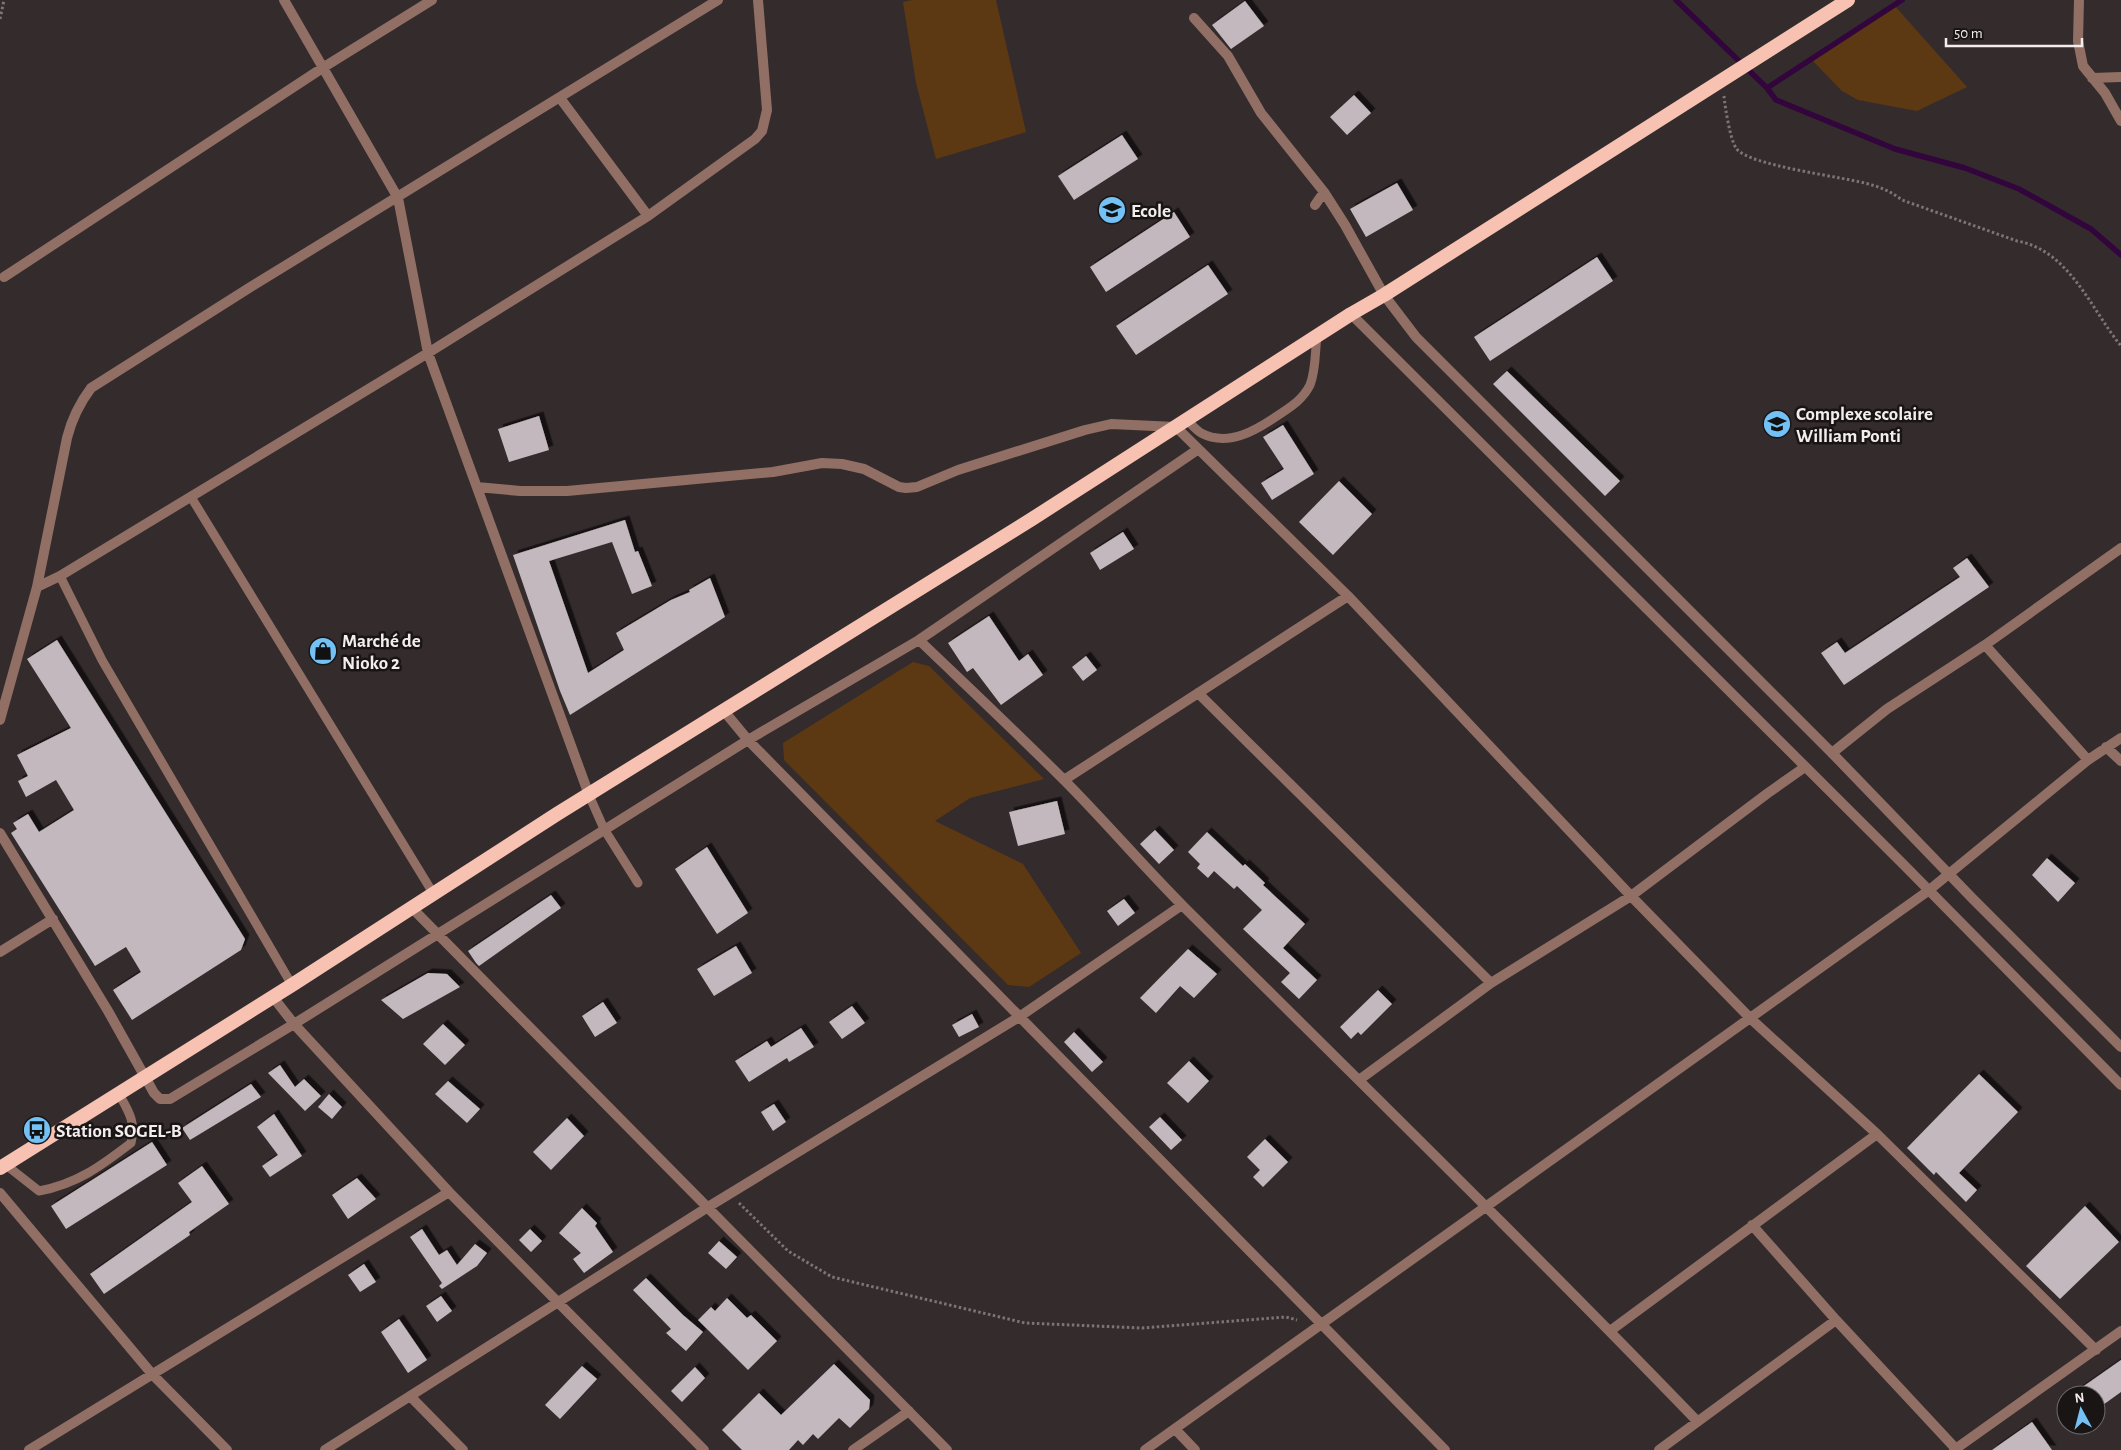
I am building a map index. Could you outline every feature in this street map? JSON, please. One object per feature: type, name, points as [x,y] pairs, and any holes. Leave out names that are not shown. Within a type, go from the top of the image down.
[{"type":"highway","points":[[3,1166],[292,985],[411,907],[724,710],[1032,519],[1351,314],[1384,295],[1848,0]]},
{"type":"street","points":[[284,0],[398,198],[428,353],[589,795]]},
{"type":"street","points":[[4,277],[324,68],[432,0]]},
{"type":"street","points":[[0,720],[37,588],[69,431],[81,401],[91,388],[718,0]]},
{"type":"street","points":[[37,588],[60,576],[428,353],[648,216],[755,139],[762,131],[768,110],[758,0]]},
{"type":"street","points":[[2079,0],[2078,41],[2083,66],[2105,93],[2121,121]]},
{"type":"street","points":[[1194,18],[1228,56],[1261,113],[1324,192],[1345,225],[1384,295],[1416,337],[1832,753],[2121,1048]]},
{"type":"street","points":[[2092,78],[2121,77]]},
{"type":"street","points":[[560,98],[648,216]]},
{"type":"street","points":[[1314,205],[1324,192]]},
{"type":"street","points":[[1351,314],[2121,1085]]},
{"type":"street","points":[[477,487],[520,491],[567,490],[773,472],[822,463],[842,464],[864,469],[906,488],[917,487],[958,470],[1085,430],[1111,424],[1181,424],[1197,450],[1348,596],[1631,896],[1750,1018],[1877,1134],[2096,1350]]},
{"type":"street","points":[[0,833],[53,919],[154,1093],[160,1099],[170,1099],[294,1024],[748,740],[919,640],[1197,450]]},
{"type":"street","points":[[1832,753],[1887,709],[1985,645],[2121,548]]},
{"type":"street","points":[[1064,780],[1348,596]]},
{"type":"street","points":[[919,640],[1064,780],[1182,905],[1610,1331],[1696,1422]]},
{"type":"street","points":[[1985,645],[2088,760]]},
{"type":"street","points":[[1198,694],[1491,983]]},
{"type":"street","points":[[724,710],[748,740],[1446,1450]]},
{"type":"street","points":[[1145,1450],[1928,890],[2088,760],[2121,738]]},
{"type":"street","points":[[2106,747],[2121,761]]},
{"type":"street","points":[[1359,1080],[1491,983],[1631,896],[1805,767]]},
{"type":"street","points":[[326,1450],[708,1208],[1019,1017],[1182,905]]},
{"type":"street","points":[[411,907],[948,1450]]},
{"type":"street","points":[[0,952],[53,919]]},
{"type":"street","points":[[273,997],[294,1024],[449,1192],[704,1450]]},
{"type":"street","points":[[1610,1331],[1877,1134]]},
{"type":"street","points":[[28,1450],[449,1192]]},
{"type":"street","points":[[0,1193],[152,1374],[226,1450]]},
{"type":"street","points":[[1752,1225],[1836,1320],[1955,1449],[2121,1331]]},
{"type":"street","points":[[1659,1450],[1836,1320]]},
{"type":"street","points":[[410,1396],[463,1450]]},
{"type":"street","points":[[853,1450],[909,1411]]},
{"type":"street","points":[[1175,1429],[1195,1450]]},
{"type":"lane","points":[[1181,424],[1202,433],[1221,438],[1237,437],[1256,430],[1298,402],[1310,385],[1317,336]]},
{"type":"lane","points":[[191,497],[433,893]]},
{"type":"lane","points":[[60,576],[102,660],[292,985]]},
{"type":"lane","points":[[589,795],[604,829],[638,883]]},
{"type":"lane","points":[[3,1166],[39,1191],[61,1187],[86,1175],[130,1143],[134,1129],[129,1112],[118,1094]]},
{"type":"path","points":[[0,19],[4,0]]},
{"type":"path","points":[[1724,80],[1725,114],[1730,123],[1732,139],[1736,150],[1749,157],[1767,162],[1826,176],[1852,179],[1872,185],[1891,192],[1902,200],[2016,242],[2036,246],[2076,280],[2121,346]]},
{"type":"path","points":[[730,1195],[788,1252],[832,1277],[1025,1324],[1142,1328],[1286,1317],[1322,1325]]},
{"type":"shaded area","points":[[912,0],[996,0],[1026,132],[936,159],[916,83],[903,2]]},
{"type":"shaded area","points":[[1894,5],[1967,87],[1917,111],[1858,100],[1842,91],[1811,59]]},
{"type":"shaded area","points":[[913,662],[929,666],[1044,779],[970,798],[935,821],[1023,864],[1081,953],[1029,987],[1008,985],[784,760],[783,743]]},
{"type":"building","points":[[1245,1],[1264,26],[1231,49],[1212,25]]},
{"type":"building","points":[[1354,95],[1371,113],[1347,135],[1330,117]]},
{"type":"building","points":[[1122,135],[1138,159],[1074,200],[1058,176]]},
{"type":"building","points":[[1397,183],[1413,210],[1366,237],[1350,209]]},
{"type":"building","points":[[1174,212],[1190,237],[1106,292],[1090,267]]},
{"type":"building","points":[[1597,257],[1613,281],[1490,361],[1474,337]]},
{"type":"building","points":[[1208,265],[1228,294],[1136,355],[1116,326]]},
{"type":"building","points":[[1507,371],[1620,481],[1605,496],[1493,384]]},
{"type":"building","points":[[539,416],[549,450],[509,462],[498,429]]},
{"type":"building","points":[[1283,425],[1314,474],[1272,500],[1261,483],[1284,469],[1263,437]]},
{"type":"building","points":[[1339,481],[1372,514],[1333,555],[1299,522]]},
{"type":"building","points":[[625,520],[635,552],[638,551],[652,586],[632,594],[612,542],[549,561],[588,673],[624,650],[616,633],[671,600],[690,592],[689,590],[710,578],[725,617],[570,715],[513,555]]},
{"type":"building","points":[[1123,532],[1134,549],[1100,570],[1090,553]]},
{"type":"building","points":[[1967,558],[1989,587],[1844,685],[1821,653],[1837,642],[1845,653],[1960,577],[1953,568]]},
{"type":"building","points":[[989,616],[1019,661],[1028,654],[1043,675],[1001,705],[973,668],[967,672],[948,643]]},
{"type":"building","points":[[57,640],[245,939],[241,950],[132,1020],[113,990],[141,972],[126,947],[95,966],[11,833],[17,829],[13,823],[28,814],[39,832],[74,810],[56,780],[26,797],[18,781],[28,776],[17,755],[71,728],[27,659]]},
{"type":"building","points":[[1086,656],[1097,670],[1083,681],[1072,667]]},
{"type":"building","points":[[1057,801],[1065,834],[1018,846],[1009,812]]},
{"type":"building","points":[[1155,830],[1174,850],[1159,864],[1140,844]]},
{"type":"building","points":[[1207,832],[1243,866],[1245,864],[1265,883],[1263,885],[1305,924],[1283,948],[1317,980],[1299,999],[1281,982],[1290,973],[1243,929],[1262,910],[1237,886],[1234,889],[1214,871],[1208,878],[1197,868],[1200,864],[1188,852]]},
{"type":"building","points":[[707,847],[748,913],[717,934],[675,869]]},
{"type":"building","points":[[2047,858],[2075,883],[2058,902],[2032,875]]},
{"type":"building","points":[[551,895],[561,908],[479,966],[476,963],[468,951]]},
{"type":"building","points":[[1124,899],[1135,913],[1118,926],[1107,911]]},
{"type":"building","points":[[736,946],[752,973],[714,996],[697,969]]},
{"type":"building","points":[[1188,949],[1217,974],[1194,998],[1180,986],[1156,1013],[1140,998]]},
{"type":"building","points":[[428,973],[447,974],[460,987],[403,1019],[381,1000]]},
{"type":"building","points":[[1378,990],[1392,1004],[1361,1035],[1358,1032],[1351,1039],[1340,1027]]},
{"type":"building","points":[[603,1002],[617,1023],[595,1037],[582,1016]]},
{"type":"building","points":[[852,1006],[865,1023],[842,1039],[829,1022]]},
{"type":"building","points":[[972,1014],[979,1027],[959,1037],[952,1025]]},
{"type":"building","points":[[443,1024],[465,1045],[445,1065],[423,1044]]},
{"type":"building","points":[[801,1028],[814,1047],[789,1062],[787,1058],[749,1082],[735,1061],[767,1041],[771,1047]]},
{"type":"building","points":[[1074,1032],[1103,1062],[1092,1072],[1064,1042]]},
{"type":"building","points":[[1189,1061],[1209,1081],[1188,1103],[1167,1083]]},
{"type":"building","points":[[280,1065],[295,1087],[304,1079],[321,1096],[305,1111],[268,1073]]},
{"type":"building","points":[[1979,1074],[2018,1112],[1959,1173],[1977,1190],[1966,1202],[1936,1172],[1934,1175],[1907,1148]]},
{"type":"building","points":[[448,1081],[480,1109],[467,1123],[435,1094]]},
{"type":"building","points":[[251,1084],[261,1097],[190,1140],[182,1128]]},
{"type":"building","points":[[329,1094],[342,1107],[332,1119],[318,1107]]},
{"type":"building","points":[[774,1104],[786,1122],[773,1131],[761,1112]]},
{"type":"building","points":[[274,1114],[302,1156],[270,1177],[262,1166],[278,1155],[257,1127]]},
{"type":"building","points":[[1160,1117],[1182,1140],[1171,1150],[1149,1127]]},
{"type":"building","points":[[567,1118],[584,1136],[551,1170],[533,1152]]},
{"type":"building","points":[[1265,1139],[1288,1162],[1263,1187],[1253,1177],[1260,1170],[1247,1157]]},
{"type":"building","points":[[152,1142],[167,1165],[66,1229],[51,1206]]},
{"type":"building","points":[[202,1166],[229,1204],[189,1232],[190,1235],[104,1294],[90,1274],[192,1202],[178,1183]]},
{"type":"building","points":[[357,1178],[376,1199],[348,1219],[332,1195]]},
{"type":"building","points":[[2085,1206],[2119,1242],[2060,1299],[2026,1266]]},
{"type":"building","points":[[582,1208],[597,1223],[595,1226],[613,1252],[584,1273],[573,1259],[581,1253],[559,1233]]},
{"type":"building","points":[[422,1229],[439,1255],[447,1250],[457,1265],[475,1244],[487,1253],[477,1266],[442,1289],[439,1286],[442,1283],[410,1237]]},
{"type":"building","points":[[530,1229],[542,1241],[531,1252],[519,1240]]},
{"type":"building","points":[[719,1241],[737,1257],[726,1269],[708,1253]]},
{"type":"building","points":[[364,1264],[376,1282],[360,1292],[348,1275]]},
{"type":"building","points":[[646,1278],[703,1332],[686,1351],[666,1333],[671,1329],[633,1290]]},
{"type":"building","points":[[441,1296],[452,1311],[437,1322],[426,1306]]},
{"type":"building","points":[[727,1298],[747,1318],[751,1315],[777,1341],[748,1370],[698,1320],[711,1307],[715,1311]]},
{"type":"building","points":[[399,1319],[427,1360],[408,1373],[381,1332]]},
{"type":"building","points":[[2121,1360],[2121,1392],[2106,1403],[2106,1385],[2085,1385]]},
{"type":"building","points":[[834,1364],[870,1400],[869,1409],[850,1428],[839,1418],[818,1439],[813,1434],[803,1445],[798,1440],[789,1450],[742,1450],[722,1430],[759,1393],[781,1415]]},
{"type":"building","points":[[582,1366],[597,1379],[560,1419],[545,1405]]},
{"type":"building","points":[[695,1367],[705,1378],[682,1402],[671,1391]]},
{"type":"building","points":[[2032,1422],[2052,1450],[1992,1450]]},
{"type":"waterway","points":[[1676,0],[1767,88],[1776,100],[1895,149],[1965,168],[2019,189],[2091,229],[2121,255]]},
{"type":"waterway","points":[[1767,88],[1902,0]]},
{"type":"place","name":"Ecole","points":[[1112,210]]},
{"type":"place","name":"Complexe scolaire William Ponti","points":[[1777,424]]},
{"type":"place","name":"Marché de Nioko 2","points":[[323,651]]},
{"type":"place","name":"Station SOGEL-B","points":[[37,1130]]}]
